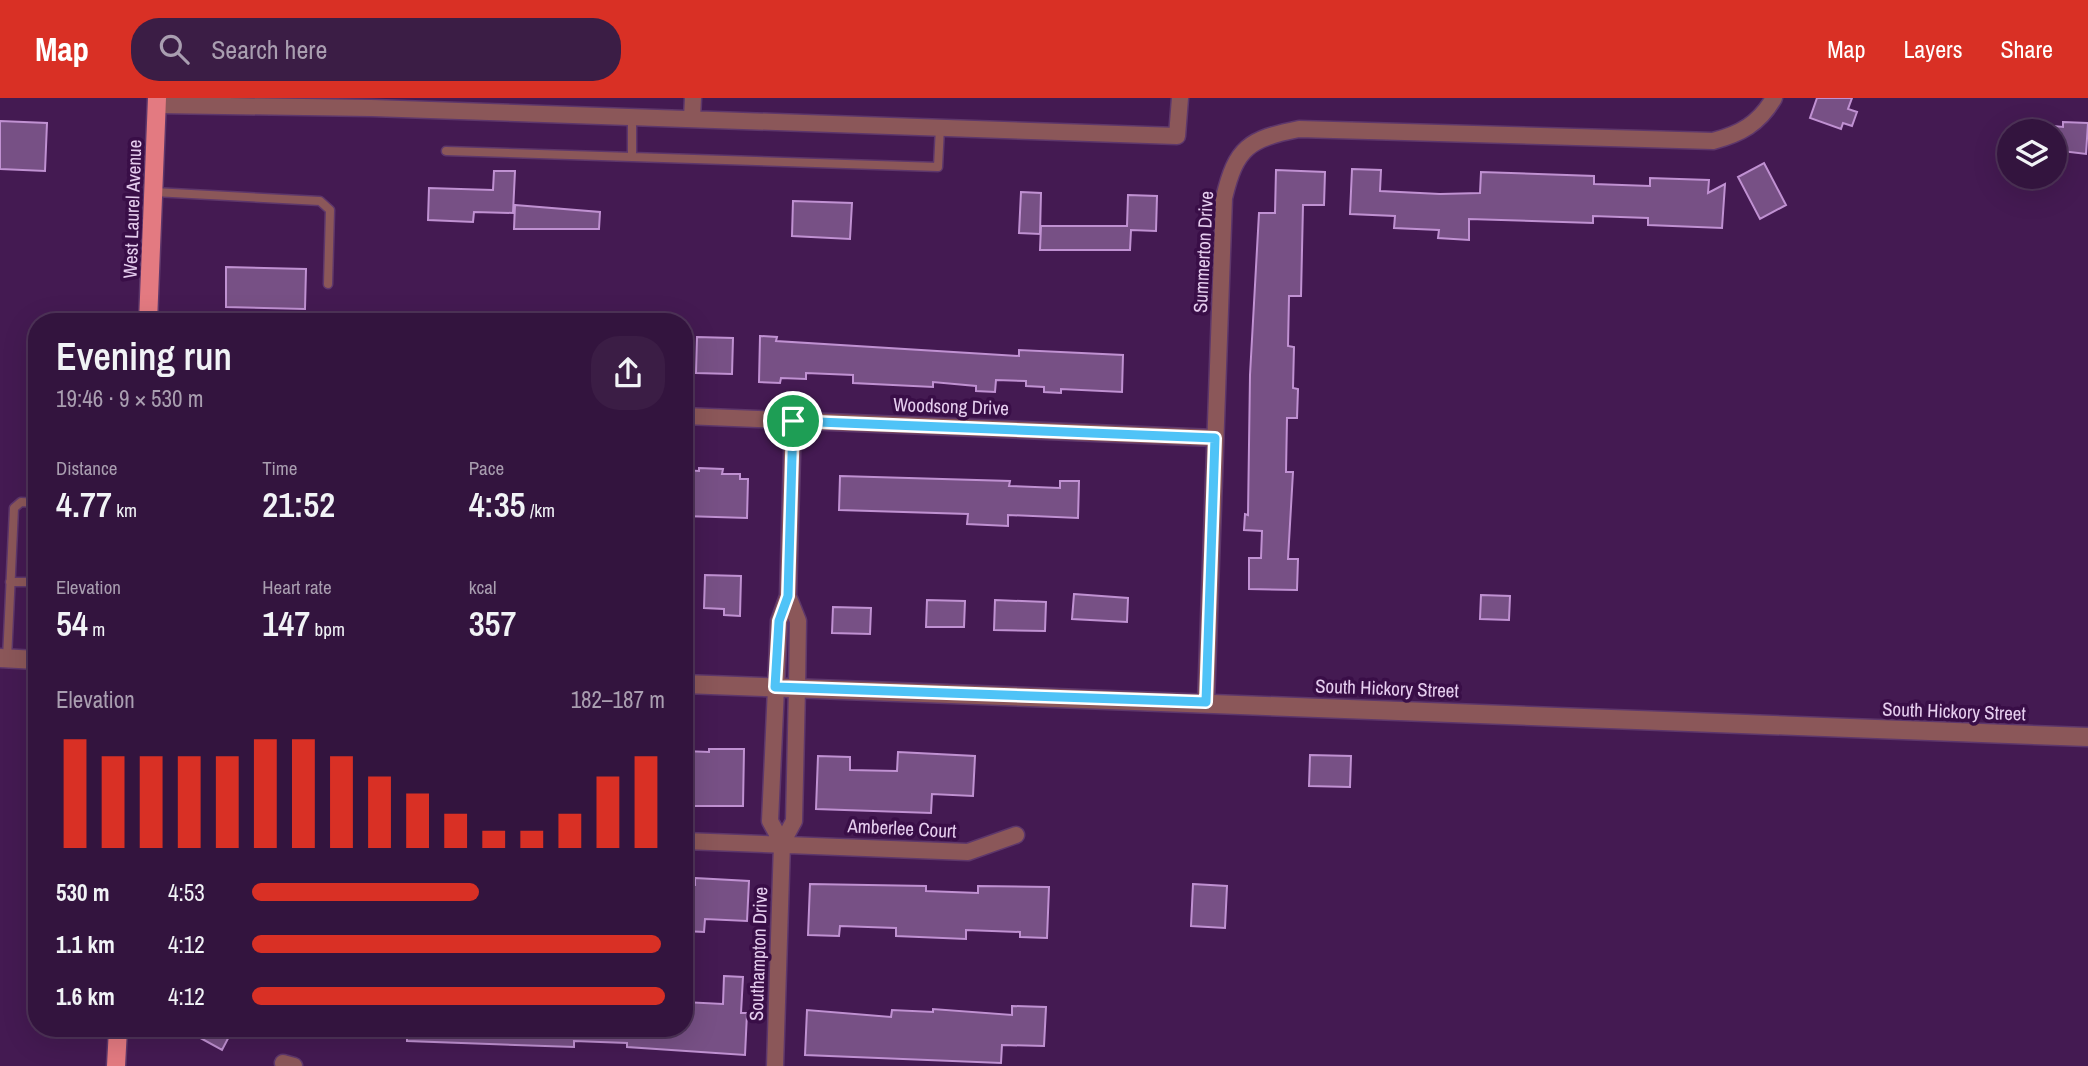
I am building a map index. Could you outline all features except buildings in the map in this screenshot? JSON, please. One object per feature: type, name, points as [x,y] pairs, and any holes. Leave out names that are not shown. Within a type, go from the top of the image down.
[{"type":"main road","name":"West Laurel Avenue","points":[[148,313],[157,101]]},
{"type":"main road","points":[[116,1066],[118,1037]]},
{"type":"street","points":[[692,119],[693,98]]},
{"type":"street","points":[[157,101],[1177,136],[1180,98]]},
{"type":"street","name":"Summerton Drive","points":[[1206,702],[1224,198],[1232,165],[1250,146],[1271,134],[1299,129],[1713,141],[1735,135],[1754,124],[1774,98]]},
{"type":"street","name":"Woodsong Drive","points":[[693,416],[1215,438]]},
{"type":"street","points":[[788,596],[793,421]]},
{"type":"street","name":"Southampton Drive","points":[[782,843],[770,821],[779,621],[788,596]]},
{"type":"street","name":"Southampton Drive","points":[[775,1066],[782,843],[794,821],[798,621],[788,596]]},
{"type":"street","points":[[4,659],[28,660]]},
{"type":"street","name":"South Hickory Street","points":[[693,684],[2088,737]]},
{"type":"street","name":"Amberlee Court","points":[[693,841],[968,852],[1016,835]]},
{"type":"lane","points":[[632,118],[632,157]]},
{"type":"lane","points":[[446,150],[939,167],[940,127]]},
{"type":"lane","points":[[154,192],[320,201],[330,210],[328,284]]},
{"type":"lane","points":[[4,659],[13,508],[21,502],[28,502]]},
{"type":"lane","points":[[10,582],[28,582]]},
{"type":"route","points":[[793,421],[1215,438],[1206,702],[775,687],[779,621],[788,596],[793,421]]}]
